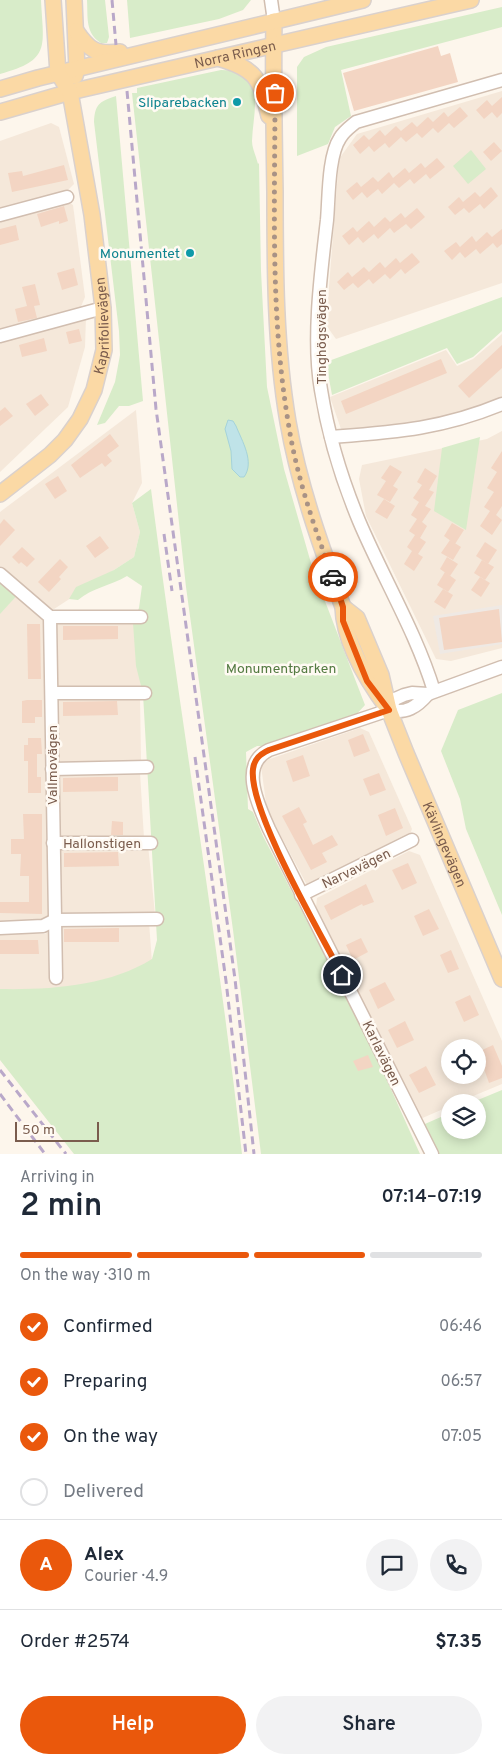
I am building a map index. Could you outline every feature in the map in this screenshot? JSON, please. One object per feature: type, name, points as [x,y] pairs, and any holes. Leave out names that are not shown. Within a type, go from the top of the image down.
[{"type":"main road","points":[[53,0],[58,73],[70,92]]},
{"type":"main road","points":[[70,92],[77,69],[74,0]]},
{"type":"main road","name":"Norra Ringen","points":[[0,89],[58,73],[169,48],[363,0]]},
{"type":"main road","name":"Norra Ringen","points":[[0,112],[70,92],[471,0]]},
{"type":"main road","name":"Kävlingevägen","points":[[274,21],[275,275],[282,380],[296,464],[343,607],[357,618],[381,675],[389,710],[502,979]]},
{"type":"main road","points":[[76,31],[85,45],[100,52],[169,48]]},
{"type":"main road","points":[[217,58],[240,64],[254,74],[262,88],[275,140]]},
{"type":"main road","name":"Kaprifolievägen","points":[[0,494],[65,440],[80,419],[94,390],[104,350],[103,308],[92,215],[70,92]]},
{"type":"street","points":[[271,0],[274,21]]},
{"type":"street","name":"Tinghögsvägen","points":[[431,692],[407,620],[359,521],[331,437],[320,389],[318,357],[322,267],[334,151],[339,139],[356,122],[502,80]]},
{"type":"street","points":[[0,215],[67,197]]},
{"type":"street","points":[[0,336],[103,308]]},
{"type":"street","points":[[331,437],[438,426],[474,416],[502,404]]},
{"type":"street","points":[[0,575],[50,617],[141,617]]},
{"type":"street","name":"Vallmovägen","points":[[50,617],[56,978]]},
{"type":"street","points":[[389,710],[400,712],[418,706],[431,692],[502,667]]},
{"type":"street","points":[[52,693],[145,693]]},
{"type":"street","name":"Karlavägen","points":[[389,710],[261,753],[255,760],[253,770],[258,804],[301,895],[432,1154]]},
{"type":"street","points":[[52,769],[147,767]]},
{"type":"street","name":"Narvavägen","points":[[301,895],[412,840]]},
{"type":"street","name":"Hallonstigen","points":[[53,843],[151,843]]},
{"type":"street","points":[[0,928],[43,926],[55,920],[157,919]]},
{"type":"shaded area","points":[[502,91],[502,283],[336,339],[326,325],[339,159],[357,134]]},
{"type":"shaded area","points":[[51,123],[59,127],[74,184],[66,192],[0,210],[0,141]]},
{"type":"shaded area","points":[[66,201],[73,205],[85,297],[80,309],[0,330],[0,220]]},
{"type":"shaded area","points":[[86,317],[85,347],[68,407],[0,472],[0,343]]},
{"type":"shaded area","points":[[502,334],[502,399],[436,421],[342,432],[330,397],[446,350],[457,366],[473,359]]},
{"type":"shaded area","points":[[136,410],[142,483],[132,503],[140,532],[134,557],[54,609],[46,609],[0,566],[0,512]]},
{"type":"shaded area","points":[[502,431],[502,648],[451,661],[436,659],[366,516],[359,479],[362,465],[487,439]]},
{"type":"shaded area","points":[[16,593],[43,621],[46,627],[49,915],[42,924],[0,922],[0,613]]},
{"type":"shaded area","points":[[502,605],[502,644],[440,654],[433,616]]},
{"type":"shaded area","points":[[54,620],[138,620],[141,690],[56,690]]},
{"type":"shaded area","points":[[140,697],[141,762],[58,764],[58,698]]},
{"type":"shaded area","points":[[360,728],[369,732],[412,829],[409,837],[308,887],[267,810],[261,766],[264,761]]},
{"type":"shaded area","points":[[140,773],[144,838],[60,838],[59,774]]},
{"type":"shaded area","points":[[148,845],[155,914],[58,914],[59,849]]},
{"type":"shaded area","points":[[409,851],[420,855],[502,1041],[502,1084],[478,1094],[441,1094],[441,1110],[418,1120],[316,907],[317,898]]},
{"type":"shaded area","points":[[149,922],[153,976],[0,995],[0,933],[45,934],[60,924]]},
{"type":"green space","points":[[0,0],[41,0],[43,40],[41,49],[29,63],[0,74]]},
{"type":"green space","points":[[87,0],[105,0],[109,37],[107,43],[101,43],[92,34],[88,24]]},
{"type":"green space","points":[[127,0],[251,0],[243,10],[219,19],[130,38]]},
{"type":"green space","points":[[502,7],[502,27],[341,70],[351,116],[335,127],[328,144],[297,156],[297,67],[304,57],[326,47]]},
{"type":"green space","name":"Monumentparken","points":[[221,70],[236,72],[246,77],[252,84],[255,105],[252,141],[259,163],[261,271],[267,387],[284,469],[313,570],[365,705],[354,717],[266,746],[257,746],[246,752],[248,809],[253,812],[263,836],[373,1049],[420,1154],[261,1154],[233,930],[186,587],[132,93],[137,93],[137,88]]},
{"type":"green space","points":[[116,96],[143,401],[129,406],[119,406],[105,423],[97,425],[115,382],[120,355],[119,331],[94,122],[95,111],[99,104]]},
{"type":"green space","points":[[471,150],[486,169],[468,184],[453,166]]},
{"type":"green space","points":[[502,297],[502,331],[473,357],[457,364],[447,348],[332,395],[326,362]]},
{"type":"green space","points":[[480,437],[466,530],[434,511],[442,448]]},
{"type":"green space","points":[[151,489],[221,988],[242,1154],[74,1154],[0,1060],[0,989],[39,989],[98,981],[135,968],[152,959],[157,940],[143,694],[136,666],[133,623],[139,608],[142,586],[127,576],[78,600],[69,599],[76,587],[114,570],[134,557],[140,532],[132,503]]},
{"type":"green space","points":[[0,575],[21,591],[0,614]]},
{"type":"green space","points":[[502,693],[502,915],[466,829],[460,799],[441,751],[458,710]]},
{"type":"green space","points":[[502,1090],[502,1154],[432,1154],[418,1127],[441,1117],[441,1139],[486,1139],[486,1097]]},
{"type":"water","points":[[228,420],[233,421],[236,426],[248,458],[247,471],[244,477],[240,477],[232,469],[231,451],[225,429]]},
{"type":"building","points":[[438,46],[441,56],[450,53],[458,82],[354,111],[343,73]]},
{"type":"building","points":[[502,97],[502,113],[497,118],[492,112],[484,119],[476,110],[487,100],[492,106]]},
{"type":"building","points":[[460,107],[468,116],[454,128],[449,123],[438,133],[433,128],[422,138],[417,133],[406,142],[401,137],[389,148],[385,143],[374,152],[369,146],[360,154],[353,145],[364,135],[369,140],[380,130],[385,136],[396,126],[401,131],[412,122],[417,127],[428,117],[433,122],[444,112],[448,117]]},
{"type":"building","points":[[494,142],[502,151],[491,161],[483,152]]},
{"type":"building","points":[[437,158],[445,167],[430,179],[426,174],[414,184],[410,179],[399,188],[394,183],[382,194],[378,189],[367,198],[362,192],[353,200],[346,191],[357,182],[361,187],[373,177],[378,182],[389,172],[393,178],[405,168],[409,173],[421,163],[425,168]]},
{"type":"building","points":[[64,165],[68,180],[12,192],[8,173],[22,171],[23,176]]},
{"type":"building","points":[[491,187],[498,196],[484,209],[480,204],[469,213],[464,208],[455,215],[448,207],[459,197],[463,202],[475,192],[480,197]]},
{"type":"building","points":[[64,206],[68,221],[59,224],[59,221],[41,227],[37,214]]},
{"type":"building","points":[[417,208],[425,217],[411,229],[406,224],[394,233],[390,228],[378,239],[374,234],[363,243],[358,237],[349,245],[342,236],[353,227],[357,232],[369,221],[374,227],[385,217],[390,222],[401,213],[405,218]]},
{"type":"building","points":[[16,225],[19,240],[0,245],[0,229]]},
{"type":"building","points":[[502,229],[502,244],[497,248],[493,243],[480,254],[476,249],[465,258],[460,252],[452,260],[444,251],[456,242],[460,247],[472,236],[476,242],[487,232],[492,237]]},
{"type":"building","points":[[412,253],[420,262],[405,274],[401,269],[390,279],[385,274],[373,284],[369,279],[358,288],[353,283],[344,290],[337,282],[348,272],[352,277],[364,267],[369,272],[380,262],[385,268],[396,258],[400,263]]},
{"type":"building","points":[[74,268],[78,285],[62,290],[57,273]]},
{"type":"building","points":[[35,284],[40,305],[34,306],[37,318],[18,322],[15,309],[27,306],[22,287]]},
{"type":"building","points":[[79,329],[82,341],[69,344],[66,332]]},
{"type":"building","points":[[44,338],[47,351],[22,357],[19,345]]},
{"type":"building","points":[[502,345],[502,368],[469,398],[458,386]]},
{"type":"building","points":[[441,359],[447,373],[346,414],[341,401]]},
{"type":"building","points":[[41,394],[49,405],[35,416],[26,404]]},
{"type":"building","points":[[5,407],[13,416],[0,426],[0,411]]},
{"type":"building","points":[[110,434],[119,446],[107,455],[112,461],[105,467],[102,463],[80,478],[71,465]]},
{"type":"building","points":[[502,451],[502,506],[496,515],[502,520],[492,535],[480,526],[490,511],[484,507],[494,492],[487,488],[497,472],[491,468]]},
{"type":"building","points":[[390,465],[402,472],[393,486],[398,489],[390,502],[377,495],[386,481],[381,478]]},
{"type":"building","points":[[425,468],[437,476],[429,490],[434,492],[425,506],[431,509],[422,522],[427,526],[420,538],[426,542],[418,554],[423,557],[414,571],[404,564],[412,551],[407,547],[415,535],[409,531],[417,519],[411,515],[419,502],[413,498],[422,485],[417,482]]},
{"type":"building","points":[[58,476],[67,491],[55,499],[45,484]]},
{"type":"building","points":[[384,499],[395,506],[387,519],[375,512]]},
{"type":"building","points":[[4,519],[15,530],[0,546],[0,524]]},
{"type":"building","points":[[452,523],[464,530],[455,544],[444,536]]},
{"type":"building","points":[[100,536],[109,548],[95,558],[86,546]]},
{"type":"building","points":[[450,540],[461,547],[453,560],[441,553]]},
{"type":"building","points":[[485,542],[497,550],[488,564],[476,556]]},
{"type":"building","points":[[22,547],[35,559],[27,567],[21,562],[19,564],[12,557]]},
{"type":"building","points":[[447,557],[458,564],[450,576],[440,569]]},
{"type":"building","points":[[60,559],[68,567],[59,577],[61,579],[49,592],[38,582]]},
{"type":"building","points":[[482,560],[494,567],[485,580],[474,573]]},
{"type":"building","points":[[445,572],[456,580],[448,592],[437,585]]},
{"type":"building","points":[[480,577],[490,583],[481,597],[471,590]]},
{"type":"building","points":[[443,589],[453,595],[445,609],[434,602]]},
{"type":"building","points":[[499,609],[502,642],[444,650],[439,618]]},
{"type":"building","points":[[27,624],[40,624],[41,679],[28,679]]},
{"type":"building","points":[[63,626],[118,626],[118,639],[63,640]]},
{"type":"building","points":[[42,700],[42,717],[35,717],[35,723],[22,723],[22,701]]},
{"type":"building","points":[[117,701],[118,715],[63,716],[63,702]]},
{"type":"building","points":[[363,734],[370,751],[354,757],[348,740]]},
{"type":"building","points":[[28,738],[41,738],[42,754],[37,754],[37,777],[41,777],[41,793],[28,793],[28,761],[24,761],[24,745],[28,745]]},
{"type":"building","points":[[303,755],[310,776],[293,782],[286,761]]},
{"type":"building","points":[[379,773],[386,790],[370,796],[363,779]]},
{"type":"building","points":[[118,777],[118,791],[63,792],[63,778]]},
{"type":"building","points":[[299,807],[307,822],[303,824],[313,845],[332,835],[338,845],[322,853],[327,862],[311,870],[282,816]]},
{"type":"building","points":[[395,808],[403,828],[386,836],[378,815]]},
{"type":"building","points":[[23,814],[42,814],[42,914],[0,913],[0,902],[29,902],[29,876],[20,876],[21,854],[11,854],[11,839],[24,839]]},
{"type":"building","points":[[112,821],[123,822],[123,835],[111,835]]},
{"type":"building","points":[[118,852],[119,866],[64,867],[64,853]]},
{"type":"building","points":[[408,863],[417,883],[402,890],[392,870]]},
{"type":"building","points":[[366,884],[374,902],[363,906],[362,904],[331,920],[324,906]]},
{"type":"building","points":[[429,909],[439,929],[423,936],[414,916]]},
{"type":"building","points":[[119,928],[119,942],[64,942],[64,929]]},
{"type":"building","points":[[361,938],[368,952],[353,960],[346,945]]},
{"type":"building","points":[[0,940],[38,940],[39,954],[0,954]]},
{"type":"building","points":[[451,950],[459,969],[448,973],[440,955]]},
{"type":"building","points":[[385,982],[395,1000],[378,1009],[369,990]]},
{"type":"building","points":[[470,995],[479,1015],[464,1022],[455,1002]]},
{"type":"building","points":[[405,1021],[414,1040],[397,1048],[388,1030]]},
{"type":"building","points":[[493,1045],[502,1066],[502,1078],[489,1083],[486,1075],[486,1048]]},
{"type":"building","points":[[368,1055],[373,1067],[358,1071],[353,1061]]},
{"type":"building","points":[[426,1066],[436,1085],[419,1093],[409,1075]]},
{"type":"railway","points":[[112,0],[116,45]]},
{"type":"railway","points":[[127,91],[156,409],[235,979],[254,1154]]},
{"type":"railway","points":[[164,534],[172,591]]},
{"type":"railway","points":[[195,757],[226,981],[246,1154]]},
{"type":"railway","points":[[0,1070],[66,1154]]},
{"type":"railway","points":[[0,1094],[45,1154]]},
{"type":"way so far","points":[[275,93],[275,275],[282,380],[296,464],[333,577]]},
{"type":"place","name":"Sliparebacken","points":[[237,102]]},
{"type":"place","name":"Monumentet","points":[[190,253]]},
{"type":"route","points":[[333,577],[343,607],[343,621],[367,681],[389,710],[261,753],[255,760],[253,770],[258,804],[301,895],[342,975]]}]
